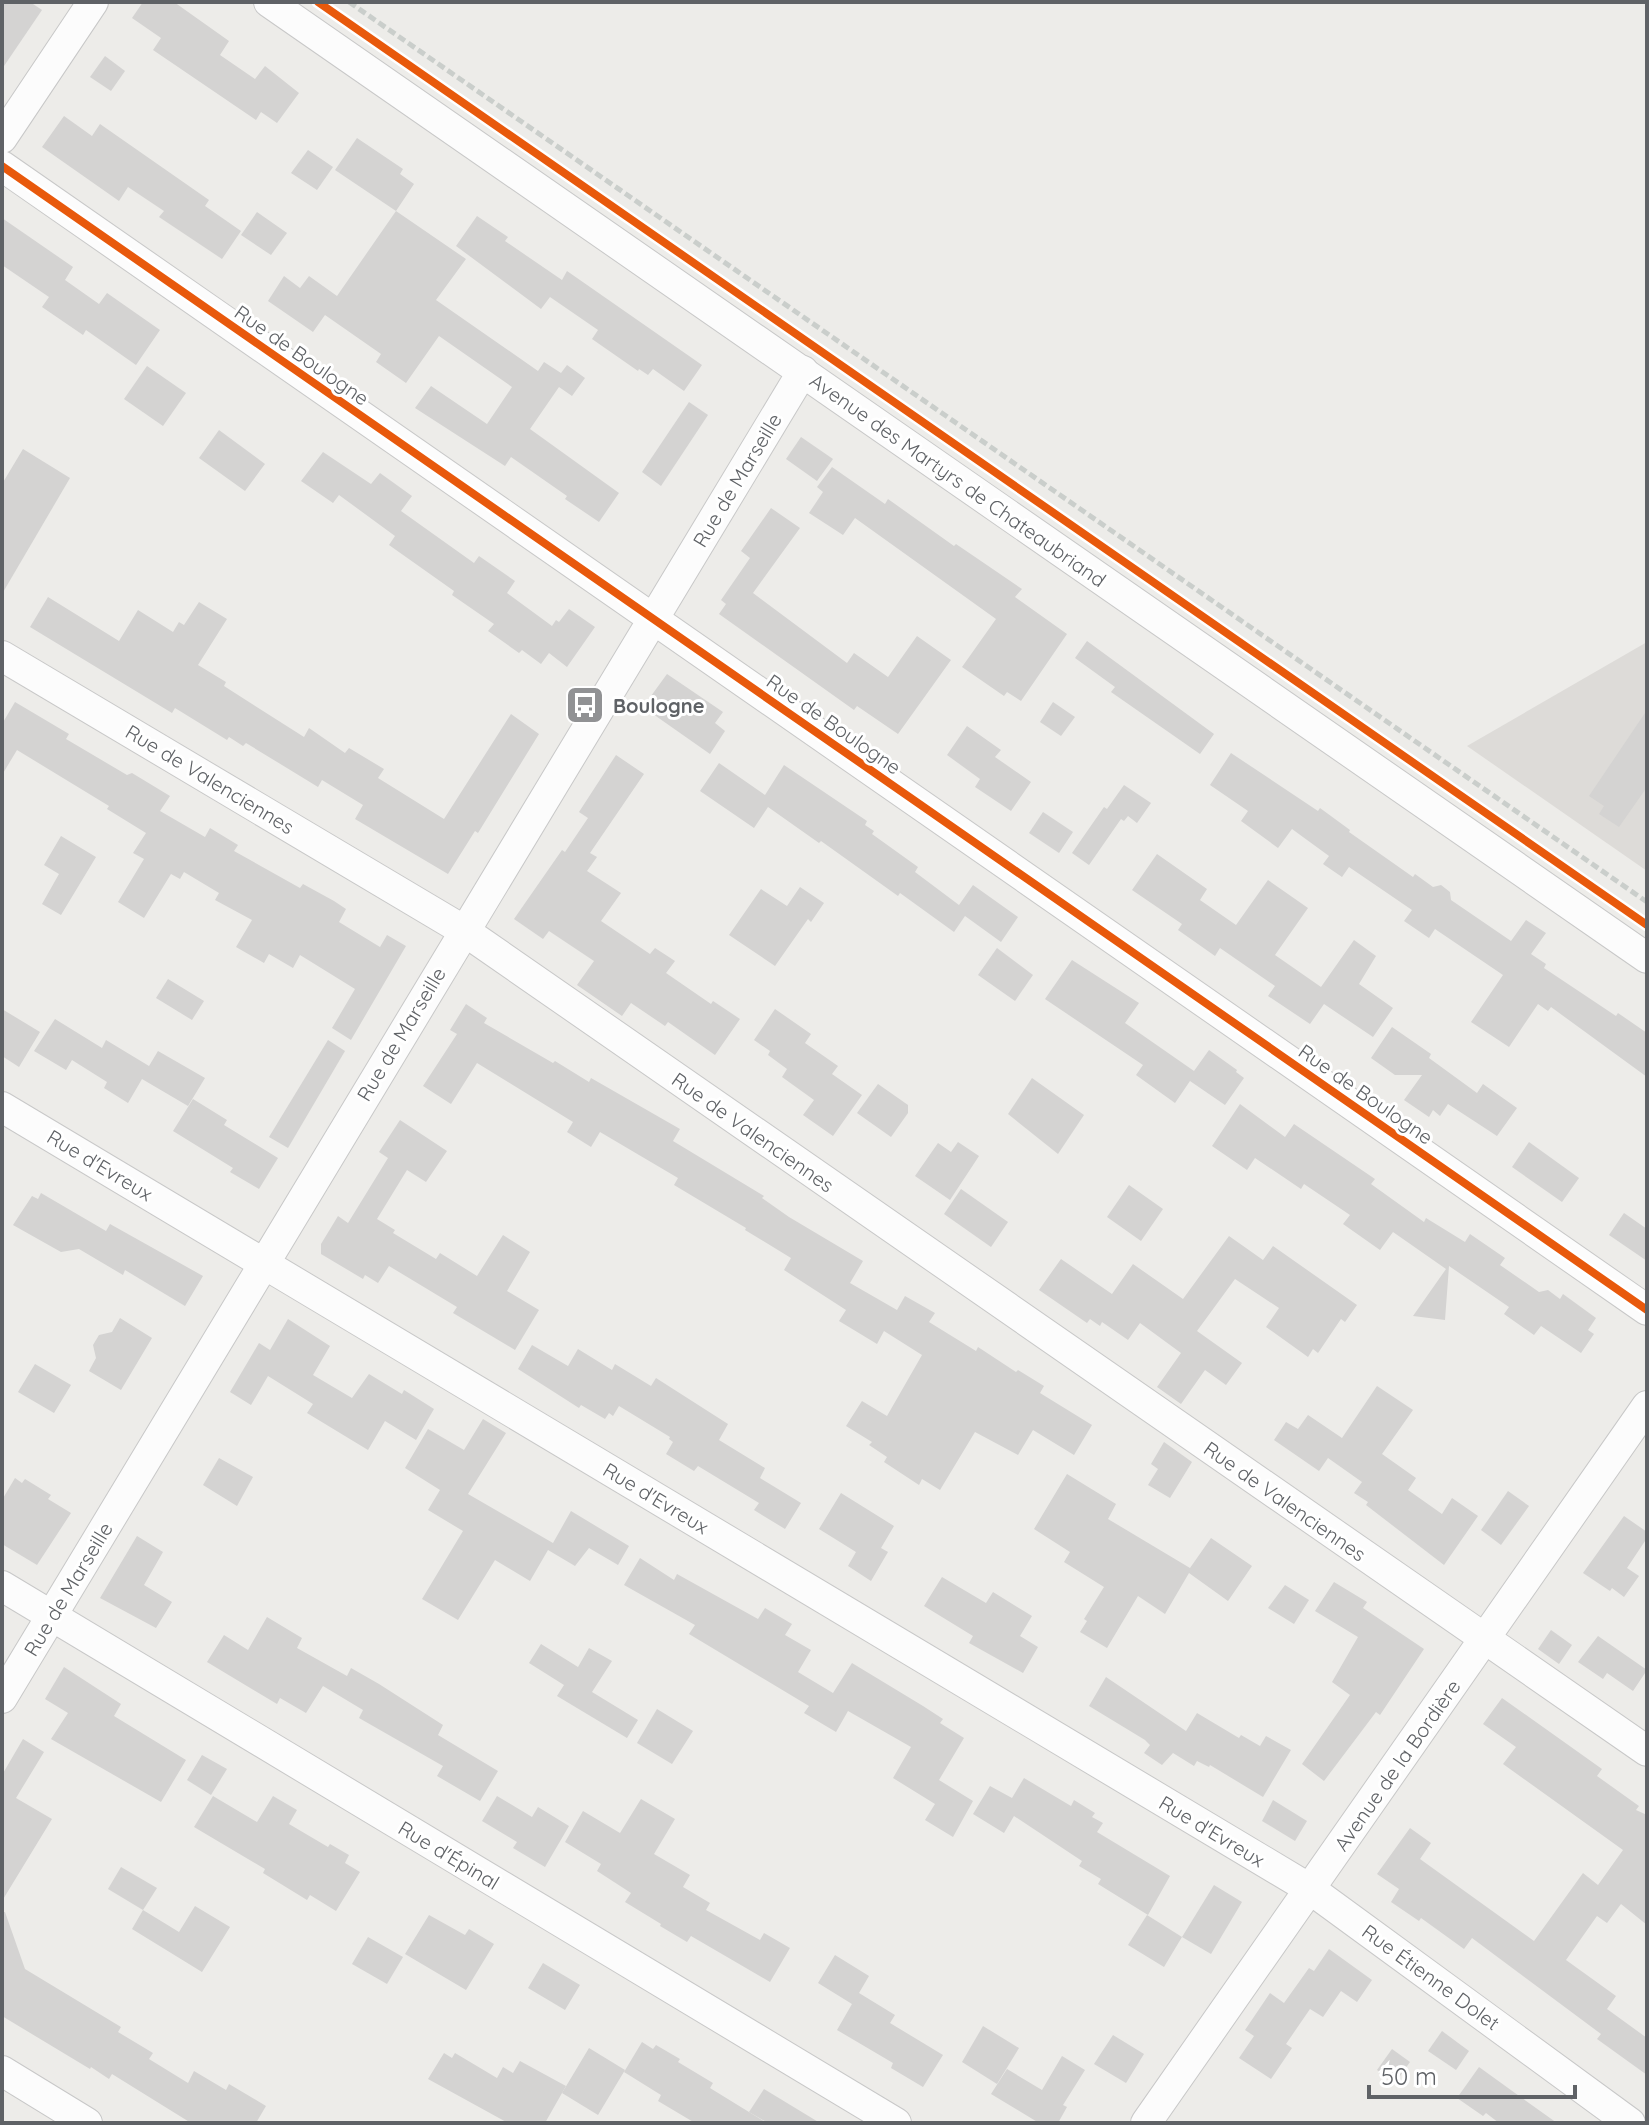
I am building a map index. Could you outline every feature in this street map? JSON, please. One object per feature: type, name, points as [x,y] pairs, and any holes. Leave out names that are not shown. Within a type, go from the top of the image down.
[{"type":"street","points":[[2,138],[93,2]]},
{"type":"street","name":"Avenue des Martyrs de Chateaubriand","points":[[269,2],[1647,958]]},
{"type":"street","name":"Rue de Boulogne","points":[[2,166],[1647,1310]]},
{"type":"street","name":"Rue de Marseille","points":[[2,1698],[803,371]]},
{"type":"street","name":"Rue de Valenciennes","points":[[2,656],[463,930],[1647,1751]]},
{"type":"street","name":"Rue d'Evreux","points":[[2,1107],[1310,1889]]},
{"type":"street","name":"Avenue de la Bordière","points":[[1146,2123],[1647,1406]]},
{"type":"street","name":"Rue d'Épinal","points":[[2,1586],[896,2123]]},
{"type":"street","name":"Rue Étienne Dolet","points":[[1310,1889],[1630,2123]]},
{"type":"street","points":[[2,2071],[87,2123]]},
{"type":"path","points":[[349,2],[1647,902]]},
{"type":"shaded area","points":[[1647,642],[1647,871],[1467,746]]},
{"type":"building","points":[[2,2],[30,2],[42,10],[2,69]]},
{"type":"building","points":[[143,2],[174,2],[229,41],[220,55],[255,79],[265,66],[299,93],[277,123],[261,112],[256,120],[153,50],[161,38],[132,18]]},
{"type":"building","points":[[105,56],[125,71],[111,91],[90,77]]},
{"type":"building","points":[[64,116],[92,136],[100,124],[209,200],[205,206],[241,231],[222,259],[159,217],[164,211],[128,187],[119,201],[42,147]]},
{"type":"building","points":[[357,138],[403,169],[400,174],[414,184],[396,211],[335,170]]},
{"type":"building","points":[[308,150],[333,167],[317,190],[291,173]]},
{"type":"building","points":[[396,211],[466,259],[436,300],[538,371],[544,362],[561,373],[567,365],[585,378],[572,396],[559,387],[530,429],[619,493],[599,522],[511,457],[505,466],[415,408],[431,386],[487,424],[512,387],[439,336],[406,383],[376,362],[381,354],[325,315],[313,332],[268,301],[284,276],[300,288],[309,276],[337,296]]},
{"type":"building","points":[[257,212],[287,233],[271,255],[241,235]]},
{"type":"building","points":[[477,216],[508,237],[505,241],[562,280],[567,271],[702,365],[684,391],[653,369],[648,375],[638,371],[592,339],[598,330],[550,297],[541,309],[456,246]]},
{"type":"building","points":[[2,218],[73,267],[65,280],[99,304],[107,293],[160,330],[136,365],[86,330],[83,335],[42,307],[49,297],[2,265]]},
{"type":"building","points":[[147,366],[186,393],[163,426],[124,399]]},
{"type":"building","points":[[689,402],[708,415],[661,486],[642,472]]},
{"type":"building","points":[[219,430],[265,464],[245,491],[199,458]]},
{"type":"building","points":[[801,437],[833,459],[817,481],[786,459]]},
{"type":"building","points":[[23,449],[70,478],[2,594],[2,484]]},
{"type":"building","points":[[323,452],[371,484],[380,473],[412,496],[401,511],[474,563],[479,556],[515,581],[507,593],[552,626],[569,609],[595,627],[567,667],[549,653],[541,664],[522,650],[519,653],[488,631],[494,624],[389,545],[395,536],[339,495],[333,503],[301,481]]},
{"type":"building","points":[[832,467],[885,504],[888,499],[1022,589],[1015,597],[1067,634],[1021,701],[1007,692],[1004,696],[962,667],[996,619],[855,518],[843,535],[809,513],[823,492],[817,487]]},
{"type":"building","points":[[771,508],[800,528],[753,593],[847,663],[854,653],[888,677],[917,636],[951,660],[898,734],[857,706],[854,710],[719,614],[726,604],[721,600],[750,558],[741,551]]},
{"type":"building","points":[[48,597],[119,641],[138,610],[173,632],[179,622],[184,625],[199,602],[227,619],[198,665],[226,682],[224,686],[304,737],[309,728],[345,753],[349,748],[384,769],[378,778],[444,819],[511,714],[539,734],[478,833],[475,831],[448,874],[355,819],[363,805],[322,780],[318,787],[246,743],[243,746],[229,737],[227,740],[175,708],[172,713],[30,627]]},
{"type":"building","points":[[1087,641],[1214,734],[1200,754],[1111,692],[1115,687],[1075,658]]},
{"type":"building","points":[[667,674],[723,712],[715,723],[725,731],[710,754],[643,707]]},
{"type":"building","points":[[15,702],[69,734],[66,739],[170,796],[160,811],[205,837],[210,828],[238,845],[234,851],[300,888],[303,884],[334,901],[346,909],[339,922],[380,947],[387,935],[406,946],[351,1040],[332,1028],[355,989],[300,955],[293,968],[269,954],[264,963],[236,947],[252,920],[215,900],[219,893],[184,872],[180,879],[171,874],[144,918],[118,902],[144,859],[133,853],[146,833],[107,809],[109,806],[17,750],[2,775],[2,724]]},
{"type":"building","points":[[1053,702],[1075,717],[1061,736],[1040,722]]},
{"type":"building","points":[[1647,710],[1647,787],[1619,827],[1599,814],[1604,806],[1589,796]]},
{"type":"building","points":[[967,726],[1001,750],[995,757],[1031,782],[1011,811],[975,787],[980,779],[947,755]]},
{"type":"building","points":[[1231,753],[1318,811],[1320,808],[1413,877],[1415,874],[1433,887],[1441,885],[1450,892],[1451,900],[1511,941],[1526,920],[1546,933],[1531,954],[1546,964],[1544,968],[1647,1033],[1647,1077],[1551,1007],[1548,1011],[1538,1004],[1509,1047],[1471,1022],[1503,975],[1435,929],[1429,938],[1404,921],[1412,910],[1349,867],[1342,877],[1323,864],[1329,856],[1292,829],[1278,848],[1241,821],[1248,811],[1210,785]]},
{"type":"building","points":[[616,755],[644,774],[590,853],[597,857],[587,871],[621,893],[601,921],[650,954],[655,948],[675,961],[666,973],[711,1004],[713,1001],[740,1019],[715,1055],[668,1022],[665,1026],[631,1003],[622,1016],[577,985],[594,961],[549,931],[543,939],[514,919],[588,818],[579,812]]},
{"type":"building","points":[[719,763],[765,795],[784,765],[867,821],[865,825],[874,831],[872,834],[918,867],[915,872],[959,905],[973,885],[1018,917],[1001,942],[965,916],[954,932],[768,807],[754,828],[700,791]]},
{"type":"building","points":[[1124,785],[1151,803],[1137,823],[1128,816],[1124,821],[1121,819],[1089,865],[1072,853],[1104,807],[1107,809]]},
{"type":"building","points":[[1043,812],[1073,832],[1059,853],[1029,833]]},
{"type":"building","points":[[61,836],[96,857],[61,915],[42,904],[59,874],[44,865]]},
{"type":"building","points":[[1157,854],[1207,889],[1200,900],[1236,925],[1268,880],[1308,908],[1275,955],[1321,987],[1354,940],[1376,956],[1359,984],[1393,1008],[1373,1037],[1324,1004],[1310,1024],[1268,996],[1275,986],[1220,948],[1215,956],[1178,930],[1182,924],[1132,890]]},
{"type":"building","points":[[800,887],[824,903],[811,922],[808,919],[775,966],[729,935],[761,889],[787,906]]},
{"type":"building","points":[[997,948],[1033,975],[1015,1001],[978,975]]},
{"type":"building","points":[[1072,960],[1139,1003],[1125,1023],[1194,1071],[1209,1050],[1237,1070],[1244,1078],[1225,1105],[1190,1081],[1175,1103],[1136,1075],[1143,1065],[1045,999]]},
{"type":"building","points":[[168,979],[204,1001],[192,1020],[156,998]]},
{"type":"building","points":[[466,1004],[487,1018],[484,1023],[589,1082],[591,1078],[680,1129],[673,1141],[863,1261],[850,1283],[897,1310],[905,1296],[935,1313],[929,1322],[976,1351],[978,1347],[1044,1386],[1040,1393],[1092,1425],[1074,1455],[1033,1430],[1018,1455],[975,1432],[940,1490],[922,1479],[919,1485],[884,1462],[887,1457],[869,1445],[872,1442],[846,1426],[862,1401],[887,1416],[922,1355],[884,1331],[877,1344],[839,1321],[846,1310],[784,1270],[791,1258],[674,1185],[678,1178],[600,1132],[591,1147],[567,1132],[573,1122],[477,1063],[451,1104],[423,1086],[457,1034],[450,1030]]},
{"type":"building","points":[[2,1009],[40,1032],[19,1067],[2,1056]]},
{"type":"building","points":[[775,1009],[811,1034],[805,1043],[838,1066],[832,1074],[862,1095],[833,1136],[803,1115],[814,1100],[782,1077],[787,1069],[754,1040]]},
{"type":"building","points":[[55,1019],[102,1048],[106,1040],[149,1066],[158,1051],[205,1078],[188,1106],[142,1079],[128,1103],[104,1088],[107,1082],[72,1060],[66,1070],[34,1051]]},
{"type":"building","points":[[1392,1027],[1431,1054],[1429,1058],[1477,1093],[1483,1084],[1517,1108],[1497,1136],[1448,1104],[1440,1116],[1433,1110],[1429,1117],[1404,1100],[1422,1075],[1395,1075],[1371,1058]]},
{"type":"building","points":[[328,1040],[345,1051],[288,1148],[269,1137]]},
{"type":"building","points":[[1032,1078],[1084,1115],[1058,1154],[1008,1114]]},
{"type":"building","points":[[878,1084],[908,1105],[908,1113],[891,1137],[857,1113]]},
{"type":"building","points":[[193,1099],[227,1120],[224,1125],[278,1158],[259,1189],[230,1172],[233,1168],[173,1131]]},
{"type":"building","points":[[1240,1104],[1285,1137],[1294,1124],[1375,1179],[1371,1184],[1424,1222],[1426,1218],[1465,1242],[1470,1234],[1505,1258],[1500,1265],[1539,1292],[1548,1290],[1560,1299],[1563,1294],[1596,1318],[1588,1330],[1594,1334],[1581,1353],[1541,1326],[1534,1335],[1504,1314],[1509,1307],[1449,1266],[1445,1320],[1413,1316],[1446,1269],[1393,1232],[1380,1250],[1343,1224],[1350,1215],[1304,1184],[1301,1189],[1255,1158],[1247,1170],[1212,1146]]},
{"type":"building","points":[[400,1120],[447,1151],[426,1182],[407,1170],[377,1219],[395,1230],[393,1233],[436,1259],[440,1253],[477,1276],[503,1235],[530,1252],[507,1291],[539,1310],[515,1350],[453,1313],[457,1307],[389,1266],[378,1283],[365,1275],[363,1279],[321,1254],[321,1244],[338,1216],[348,1223],[388,1158],[379,1152]]},
{"type":"building","points":[[958,1142],[979,1156],[950,1200],[915,1176],[938,1143],[951,1152]]},
{"type":"building","points":[[1529,1142],[1579,1178],[1562,1202],[1512,1167]]},
{"type":"building","points":[[1129,1185],[1163,1209],[1141,1241],[1107,1217]]},
{"type":"building","points":[[961,1189],[1008,1222],[991,1247],[944,1214]]},
{"type":"building","points":[[41,1193],[106,1231],[110,1224],[203,1276],[185,1306],[125,1270],[123,1275],[79,1249],[61,1252],[13,1225],[32,1196],[38,1199]]},
{"type":"building","points":[[1624,1213],[1647,1229],[1647,1261],[1609,1235]]},
{"type":"building","points":[[1229,1236],[1263,1260],[1273,1246],[1357,1305],[1345,1322],[1341,1319],[1318,1353],[1313,1349],[1308,1357],[1266,1327],[1279,1308],[1235,1279],[1197,1331],[1242,1363],[1226,1385],[1205,1370],[1181,1404],[1157,1387],[1181,1353],[1140,1323],[1128,1340],[1102,1322],[1100,1326],[1090,1319],[1087,1323],[1039,1290],[1061,1259],[1112,1294],[1133,1264],[1183,1299]]},
{"type":"building","points":[[120,1318],[152,1338],[121,1390],[89,1371],[96,1358],[93,1345],[99,1335],[112,1332]]},
{"type":"building","points":[[288,1319],[330,1346],[313,1375],[352,1398],[369,1374],[402,1394],[404,1390],[434,1409],[416,1440],[385,1421],[368,1450],[307,1413],[313,1404],[268,1376],[251,1405],[230,1392],[259,1343],[270,1350]]},
{"type":"building","points":[[532,1345],[568,1366],[578,1349],[612,1370],[615,1364],[651,1386],[656,1378],[728,1424],[719,1440],[765,1468],[760,1478],[801,1503],[785,1529],[754,1510],[759,1503],[698,1466],[694,1471],[666,1454],[673,1442],[670,1437],[619,1406],[613,1416],[609,1413],[605,1419],[581,1405],[579,1408],[518,1369]]},
{"type":"building","points":[[35,1364],[71,1385],[54,1413],[18,1392]]},
{"type":"building","points":[[1377,1386],[1413,1410],[1382,1454],[1416,1478],[1408,1490],[1442,1514],[1452,1498],[1478,1516],[1444,1565],[1354,1493],[1362,1482],[1328,1458],[1319,1471],[1274,1440],[1286,1422],[1298,1429],[1308,1415],[1342,1438]]},
{"type":"building","points":[[483,1419],[506,1433],[468,1494],[553,1543],[571,1511],[629,1546],[618,1565],[589,1548],[575,1566],[548,1550],[530,1581],[495,1560],[458,1620],[422,1599],[463,1531],[428,1510],[440,1490],[405,1468],[428,1429],[464,1450]]},
{"type":"building","points":[[1164,1442],[1192,1462],[1170,1498],[1148,1485],[1158,1469],[1151,1464]]},
{"type":"building","points":[[219,1458],[253,1477],[237,1506],[203,1485]]},
{"type":"building","points":[[1067,1474],[1116,1504],[1108,1519],[1190,1568],[1211,1538],[1252,1566],[1228,1601],[1189,1573],[1165,1614],[1138,1596],[1107,1648],[1080,1632],[1087,1621],[1084,1619],[1104,1587],[1064,1562],[1070,1552],[1034,1529]]},
{"type":"building","points":[[15,1478],[22,1483],[25,1479],[51,1495],[48,1499],[71,1513],[37,1565],[2,1544],[2,1500]]},
{"type":"building","points":[[1508,1491],[1529,1506],[1501,1545],[1481,1530]]},
{"type":"building","points":[[841,1493],[894,1526],[881,1548],[888,1552],[871,1581],[848,1566],[856,1552],[819,1529]]},
{"type":"building","points":[[1624,1516],[1647,1532],[1647,1538],[1627,1568],[1639,1576],[1624,1597],[1583,1573]]},
{"type":"building","points":[[137,1536],[163,1552],[144,1585],[172,1602],[156,1628],[100,1598]]},
{"type":"building","points":[[640,1558],[674,1580],[677,1574],[758,1619],[765,1608],[792,1624],[785,1635],[811,1650],[798,1672],[833,1693],[852,1663],[943,1719],[940,1723],[964,1738],[939,1780],[973,1801],[953,1837],[925,1820],[935,1804],[893,1778],[911,1747],[848,1711],[836,1732],[804,1713],[809,1706],[689,1634],[695,1625],[624,1585]]},
{"type":"building","points":[[942,1577],[986,1603],[993,1592],[1032,1616],[1020,1636],[1038,1647],[1023,1673],[969,1643],[973,1636],[924,1606]]},
{"type":"building","points":[[1334,1582],[1367,1602],[1363,1608],[1424,1649],[1380,1715],[1376,1712],[1324,1781],[1302,1764],[1350,1695],[1332,1682],[1358,1637],[1315,1611]]},
{"type":"building","points":[[1285,1585],[1309,1600],[1294,1624],[1268,1608]]},
{"type":"building","points":[[267,1617],[302,1638],[297,1648],[347,1676],[351,1668],[379,1684],[443,1725],[438,1735],[498,1771],[480,1801],[437,1776],[443,1766],[359,1718],[363,1710],[323,1686],[306,1713],[280,1698],[277,1704],[207,1662],[224,1635],[248,1650]]},
{"type":"building","points":[[1551,1630],[1572,1645],[1559,1664],[1538,1649]]},
{"type":"building","points":[[1598,1636],[1647,1670],[1633,1691],[1607,1673],[1603,1679],[1578,1662]]},
{"type":"building","points":[[541,1644],[578,1667],[589,1648],[612,1661],[592,1692],[638,1720],[627,1738],[557,1696],[564,1685],[529,1663]]},
{"type":"building","points":[[64,1667],[121,1704],[114,1716],[186,1760],[161,1802],[51,1739],[68,1713],[45,1699]]},
{"type":"building","points":[[1106,1677],[1186,1731],[1197,1713],[1239,1738],[1241,1735],[1260,1746],[1266,1736],[1291,1750],[1263,1797],[1210,1765],[1197,1761],[1194,1766],[1173,1753],[1162,1765],[1144,1753],[1150,1745],[1145,1740],[1089,1706]]},
{"type":"building","points":[[1502,1698],[1602,1769],[1597,1776],[1639,1806],[1636,1810],[1647,1815],[1647,1925],[1621,1904],[1607,1923],[1597,1916],[1566,1960],[1616,1996],[1607,2009],[1647,2038],[1647,2075],[1597,2039],[1601,2034],[1472,1938],[1464,1949],[1421,1918],[1419,1921],[1391,1902],[1399,1889],[1377,1874],[1410,1828],[1431,1843],[1420,1859],[1534,1941],[1583,1873],[1598,1885],[1623,1850],[1503,1764],[1516,1747],[1483,1724]]},
{"type":"building","points":[[657,1709],[693,1731],[672,1764],[637,1743]]},
{"type":"building","points":[[23,1739],[44,1752],[16,1798],[52,1819],[2,1901],[2,1775]]},
{"type":"building","points":[[202,1755],[227,1769],[211,1795],[187,1780]]},
{"type":"building","points":[[1024,1778],[1071,1806],[1074,1800],[1095,1813],[1092,1817],[1103,1823],[1097,1832],[1170,1876],[1148,1915],[1098,1884],[1101,1879],[1079,1866],[1082,1861],[1014,1816],[1004,1833],[973,1814],[990,1786],[1012,1798]]},
{"type":"building","points":[[213,1796],[257,1822],[273,1796],[297,1810],[289,1824],[328,1847],[330,1844],[349,1855],[345,1863],[360,1872],[336,1911],[310,1895],[307,1900],[263,1873],[265,1869],[194,1827]]},
{"type":"building","points":[[497,1796],[532,1817],[538,1807],[569,1826],[545,1867],[513,1848],[517,1842],[482,1821]]},
{"type":"building","points":[[641,1799],[675,1819],[654,1854],[690,1875],[683,1887],[710,1903],[706,1910],[760,1940],[764,1933],[790,1948],[770,1982],[691,1936],[687,1942],[660,1926],[625,1902],[631,1893],[597,1871],[601,1864],[565,1842],[583,1811],[620,1833]]},
{"type":"building","points":[[1273,1800],[1307,1821],[1295,1841],[1262,1821]]},
{"type":"building","points":[[121,1867],[157,1888],[143,1910],[108,1889]]},
{"type":"building","points":[[1214,1885],[1242,1902],[1211,1954],[1182,1937]]},
{"type":"building","points":[[195,1906],[230,1927],[202,1972],[132,1929],[143,1910],[179,1932]]},
{"type":"building","points":[[2,1912],[5,1912],[25,1969],[121,2027],[118,2032],[153,2053],[149,2059],[188,2083],[194,2071],[226,2090],[229,2084],[266,2106],[256,2123],[191,2123],[112,2074],[109,2079],[90,2069],[2,2016]]},
{"type":"building","points":[[429,1915],[465,1935],[469,1929],[494,1944],[466,1990],[405,1954]]},
{"type":"building","points":[[1147,1915],[1182,1937],[1164,1967],[1128,1945]]},
{"type":"building","points":[[368,1937],[403,1957],[387,1984],[352,1964]]},
{"type":"building","points":[[1329,1949],[1372,1980],[1357,2002],[1341,1991],[1323,2017],[1310,2009],[1286,2044],[1292,2048],[1271,2079],[1239,2058],[1254,2036],[1245,2030],[1270,1993],[1284,2003],[1309,1968],[1314,1971]]},
{"type":"building","points":[[835,1955],[869,1976],[859,1993],[895,2015],[890,2023],[943,2055],[923,2087],[891,2068],[893,2063],[837,2030],[852,2004],[818,1983]]},
{"type":"building","points":[[543,1963],[580,1985],[565,2010],[528,1988]]},
{"type":"building","points":[[983,2026],[1019,2048],[997,2084],[962,2062]]},
{"type":"building","points":[[1442,2031],[1469,2051],[1456,2070],[1428,2051]]},
{"type":"building","points":[[1113,2035],[1144,2054],[1126,2083],[1094,2064]]},
{"type":"building","points":[[642,2042],[653,2049],[656,2045],[680,2059],[678,2062],[713,2083],[710,2088],[767,2123],[695,2123],[658,2101],[661,2095],[624,2072]]},
{"type":"building","points":[[589,2048],[625,2070],[598,2115],[562,2093]]},
{"type":"building","points":[[1392,2049],[1410,2062],[1395,2083],[1377,2070]]},
{"type":"building","points":[[444,2053],[452,2058],[455,2053],[497,2078],[503,2067],[513,2073],[520,2061],[566,2086],[545,2123],[508,2123],[428,2079]]},
{"type":"building","points":[[1062,2056],[1085,2070],[1063,2105],[1067,2107],[1058,2123],[1039,2123],[991,2094],[1007,2069],[1042,2090]]},
{"type":"building","points":[[1479,2067],[1557,2123],[1499,2123],[1457,2098]]},
{"type":"building","points":[[764,2089],[820,2123],[768,2123],[749,2112]]},
{"type":"cycle path","points":[[318,2],[1647,925]]},
{"type":"cycle path","points":[[2,166],[1647,1310]]},
{"type":"place","name":"Boulogne","points":[[585,705]]}]
